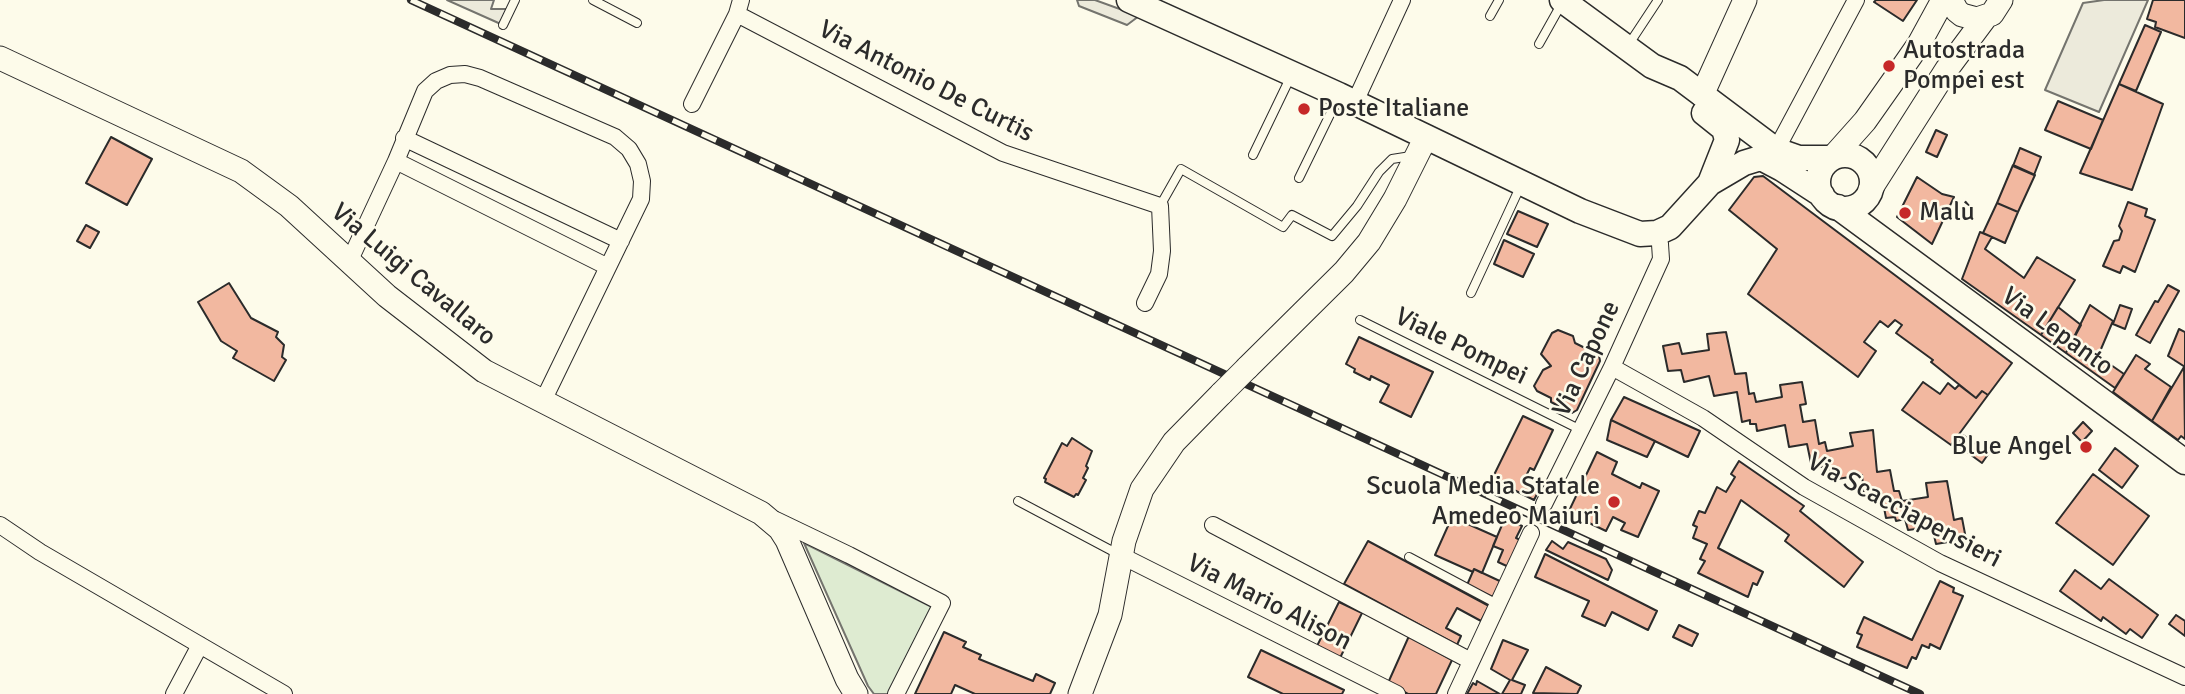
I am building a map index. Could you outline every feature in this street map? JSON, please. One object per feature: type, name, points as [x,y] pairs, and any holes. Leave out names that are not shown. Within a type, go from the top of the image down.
[{"type":"main road","points":[[1129,0],[1347,99],[1422,146],[1522,183],[1628,230],[1640,234],[1657,233],[1678,220],[1710,183],[1726,147],[1727,135],[1724,129],[1673,89],[1652,66],[1563,0]]},
{"type":"main road","points":[[1652,66],[1680,78],[1776,150],[1799,158],[1847,155],[1862,161],[1871,174],[1868,194],[1854,207],[1830,201],[1818,178],[1825,164],[1832,158]]},
{"type":"main road","name":"Via Lepanto","points":[[1710,183],[1744,163],[1763,159],[1782,169],[1830,201],[2185,462]]},
{"type":"main road","name":"Via Lepanto","points":[[1868,194],[1879,228],[1894,250]]},
{"type":"street","points":[[1347,99],[1402,0]]},
{"type":"street","points":[[1702,95],[1745,0]]},
{"type":"street","points":[[1776,150],[1856,0]]},
{"type":"street","points":[[1832,158],[1865,121],[1919,44],[1944,0]]},
{"type":"street","points":[[1951,0],[1962,15],[1977,19],[2019,0]]},
{"type":"street","points":[[692,104],[739,7]]},
{"type":"street","name":"Via Antonio De Curtis","points":[[739,7],[1003,153],[1160,206]]},
{"type":"street","points":[[1868,194],[1947,69],[1995,9]]},
{"type":"street","name":"Via Luigi Cavallaro","points":[[0,58],[241,171],[289,206],[415,319],[496,378],[772,521],[788,540],[847,679],[856,694]]},
{"type":"street","points":[[349,262],[425,91],[436,81],[450,75],[466,74],[480,78],[615,137],[629,149],[638,164],[642,181],[641,199],[542,403]]},
{"type":"street","points":[[404,138],[621,241]]},
{"type":"street","points":[[1080,694],[1110,615],[1128,523],[1151,473],[1174,442],[1357,258],[1387,215],[1422,146]]},
{"type":"street","points":[[396,161],[608,267]]},
{"type":"street","points":[[1144,303],[1159,275],[1163,251],[1160,206]]},
{"type":"street","name":"Via Capone","points":[[1544,504],[1612,367],[1661,258],[1661,244],[1657,233]]},
{"type":"street","name":"Via Scacciapensieri","points":[[1612,367],[1703,418],[1804,487],[1940,563],[2185,677]]},
{"type":"street","points":[[761,513],[942,603],[896,694]]},
{"type":"street","points":[[0,525],[40,552],[284,694]]},
{"type":"street","points":[[1213,525],[1471,661]]},
{"type":"street","points":[[1456,694],[1531,533]]},
{"type":"street","name":"Via Mario Alison","points":[[1120,555],[1396,694]]},
{"type":"street","points":[[174,694],[200,645]]},
{"type":"lane","points":[[503,26],[515,0]]},
{"type":"lane","points":[[593,0],[637,23]]},
{"type":"lane","points":[[1490,16],[1499,0]]},
{"type":"lane","points":[[1539,44],[1563,0]]},
{"type":"lane","points":[[1627,48],[1658,0]]},
{"type":"lane","points":[[1253,155],[1292,73]]},
{"type":"lane","points":[[1300,178],[1347,99]]},
{"type":"lane","points":[[1160,206],[1181,169],[1283,227],[1292,215],[1332,236],[1392,159],[1422,146]]},
{"type":"lane","points":[[1471,293],[1522,183]]},
{"type":"lane","name":"Viale Pompei","points":[[1360,320],[1581,430]]},
{"type":"lane","points":[[1018,501],[1120,555]]},
{"type":"lane","points":[[1409,557],[1499,605]]},
{"type":"green space","points":[[804,543],[934,608],[889,694],[874,694],[868,686]]},
{"type":"shaded area","points":[[447,0],[494,0],[491,9],[507,9],[503,25]]},
{"type":"shaded area","points":[[1077,0],[1095,0],[1139,16],[1127,25],[1079,6]]},
{"type":"shaded area","points":[[2148,0],[2099,112],[2045,90],[2083,3]]},
{"type":"building","points":[[1917,0],[1903,21],[1874,2]]},
{"type":"building","points":[[2153,0],[2185,0],[2185,38],[2155,27],[2156,22],[2147,19]]},
{"type":"building","points":[[2145,25],[2161,32],[2136,91],[2119,84]]},
{"type":"building","points":[[2119,84],[2163,104],[2132,190],[2080,173]]},
{"type":"building","points":[[2058,101],[2103,120],[2091,149],[2045,130]]},
{"type":"building","points":[[1936,130],[1947,135],[1937,157],[1926,152]]},
{"type":"building","points":[[111,137],[152,159],[127,205],[86,183]]},
{"type":"building","points":[[2020,148],[2041,157],[2034,175],[2013,166]]},
{"type":"building","points":[[2013,165],[2035,175],[2018,212],[1997,203]]},
{"type":"building","points":[[1763,176],[2012,363],[1988,395],[1982,391],[1976,398],[1931,362],[1933,360],[1896,333],[1902,325],[1895,320],[1888,327],[1880,321],[1864,342],[1876,351],[1858,377],[1748,294],[1777,249],[1729,210],[1754,177]]},
{"type":"building","points":[[1917,177],[1942,194],[1954,197],[1932,244],[1897,217]]},
{"type":"building","points":[[2128,202],[2147,209],[2145,216],[2155,220],[2135,272],[2123,266],[2120,273],[2103,266],[2114,241],[2119,240],[2122,231],[2119,226]]},
{"type":"building","points":[[1997,203],[2018,212],[2005,243],[1983,233]]},
{"type":"building","points":[[1518,211],[1548,224],[1537,247],[1507,234]]},
{"type":"building","points":[[86,225],[99,232],[90,248],[77,241]]},
{"type":"building","points":[[1980,232],[1992,237],[1985,249],[2024,278],[2037,257],[2075,280],[2041,335],[1962,279]]},
{"type":"building","points":[[1504,240],[1534,254],[1523,277],[1494,264]]},
{"type":"building","points":[[229,283],[251,318],[278,332],[276,337],[284,345],[282,357],[286,360],[274,381],[233,358],[237,351],[221,341],[198,302]]},
{"type":"building","points":[[2168,285],[2179,291],[2150,343],[2136,335],[2155,301],[2158,302]]},
{"type":"building","points":[[2090,305],[2113,321],[2098,356],[2124,374],[2115,388],[2066,353]]},
{"type":"building","points":[[2120,305],[2132,309],[2125,329],[2113,324]]},
{"type":"building","points":[[2058,307],[2081,325],[2066,353],[2041,335]]},
{"type":"building","points":[[2179,329],[2185,332],[2185,367],[2168,356]]},
{"type":"building","points":[[1558,330],[1573,336],[1575,343],[1599,355],[1600,361],[1577,410],[1572,413],[1551,402],[1551,398],[1537,391],[1534,386],[1543,370],[1551,366],[1541,354],[1552,333]]},
{"type":"building","points":[[1726,332],[1735,374],[1746,373],[1749,394],[1754,393],[1756,402],[1782,397],[1780,385],[1802,382],[1806,404],[1800,405],[1803,422],[1815,420],[1819,444],[1825,442],[1827,451],[1853,446],[1850,433],[1873,430],[1877,472],[1890,470],[1894,491],[1899,491],[1902,501],[1928,497],[1926,483],[1947,481],[1954,520],[1962,518],[1966,539],[1936,544],[1932,527],[1908,530],[1905,519],[1896,521],[1895,517],[1886,518],[1881,492],[1864,495],[1862,475],[1831,480],[1828,466],[1812,468],[1807,444],[1789,447],[1785,425],[1757,431],[1756,424],[1750,424],[1750,420],[1742,422],[1737,392],[1714,396],[1709,376],[1684,382],[1681,370],[1668,371],[1663,346],[1679,343],[1682,354],[1709,350],[1707,334]]},
{"type":"building","points":[[1359,337],[1433,372],[1411,417],[1380,402],[1389,385],[1371,376],[1370,380],[1354,372],[1355,369],[1346,364]]},
{"type":"building","points":[[2136,355],[2150,364],[2145,369],[2171,387],[2152,421],[2113,392]]},
{"type":"building","points":[[2184,367],[2185,439],[2181,436],[2178,440],[2152,421]]},
{"type":"building","points":[[1923,382],[1940,394],[1948,383],[1955,389],[1959,385],[1976,398],[1982,391],[1988,395],[1951,445],[1902,410]]},
{"type":"building","points":[[1624,397],[1700,431],[1688,457],[1611,420]]},
{"type":"building","points":[[1523,416],[1553,430],[1534,470],[1530,468],[1524,480],[1540,488],[1534,500],[1492,479]]},
{"type":"building","points":[[1611,420],[1655,441],[1647,457],[1607,440]]},
{"type":"building","points":[[2083,422],[2092,431],[2082,442],[2073,433]]},
{"type":"building","points":[[1963,435],[1989,453],[1982,463],[1956,444]]},
{"type":"building","points":[[1072,438],[1092,451],[1083,478],[1086,480],[1078,495],[1074,497],[1045,482],[1044,478],[1062,443],[1067,446]]},
{"type":"building","points":[[2115,448],[2138,466],[2122,488],[2099,470]]},
{"type":"building","name":"Scuola Media Statale Amedeo Maiuri","points":[[1597,452],[1617,462],[1612,474],[1640,488],[1642,483],[1659,491],[1638,537],[1621,530],[1625,523],[1613,517],[1606,531],[1568,513]]},
{"type":"building","points":[[1739,461],[1804,506],[1800,511],[1863,562],[1844,587],[1785,541],[1789,535],[1741,500],[1718,548],[1763,572],[1757,585],[1753,583],[1748,597],[1698,573],[1705,561],[1700,559],[1707,544],[1693,538],[1697,527],[1693,525],[1699,511],[1705,513],[1717,487],[1726,492],[1735,477],[1731,474]]},
{"type":"building","points":[[2093,474],[2149,516],[2113,565],[2056,523]]},
{"type":"building","points":[[1452,517],[1497,537],[1482,573],[1474,569],[1473,572],[1435,555]]},
{"type":"building","points":[[1505,518],[1522,526],[1516,538],[1523,541],[1511,568],[1498,562],[1503,550],[1493,546]]},
{"type":"building","points":[[1368,541],[1489,606],[1481,621],[1457,608],[1446,628],[1461,636],[1457,645],[1344,584]]},
{"type":"building","points":[[1552,541],[1563,549],[1568,542],[1606,559],[1612,570],[1608,580],[1546,550]]},
{"type":"building","points":[[1545,554],[1657,611],[1648,630],[1612,612],[1605,626],[1582,616],[1589,601],[1535,577]]},
{"type":"building","points":[[1474,569],[1504,583],[1497,599],[1467,585]]},
{"type":"building","points":[[2075,570],[2101,589],[2109,579],[2158,615],[2142,638],[2130,629],[2126,634],[2103,617],[2101,621],[2060,591]]},
{"type":"building","points":[[1940,581],[1954,588],[1953,592],[1963,596],[1940,649],[1930,644],[1929,648],[1922,645],[1916,659],[1912,657],[1907,668],[1857,647],[1862,635],[1857,633],[1864,617],[1912,640]]},
{"type":"building","points":[[1339,602],[1362,613],[1339,660],[1316,648]]},
{"type":"building","points":[[2176,615],[2185,621],[2185,636],[2169,624]]},
{"type":"building","points":[[1679,625],[1698,634],[1692,646],[1673,637]]},
{"type":"building","points":[[944,632],[966,642],[963,647],[981,655],[979,659],[1033,681],[1036,674],[1055,683],[1050,694],[975,694],[955,685],[951,694],[915,694]]},
{"type":"building","points":[[1409,636],[1452,660],[1436,694],[1408,694],[1388,683]]},
{"type":"building","points":[[1503,640],[1528,650],[1512,680],[1525,685],[1521,694],[1502,694],[1510,680],[1491,669]]},
{"type":"building","points":[[1261,650],[1344,690],[1342,694],[1283,694],[1248,677]]},
{"type":"building","points":[[1546,667],[1581,686],[1577,694],[1533,693]]},
{"type":"building","points":[[1477,681],[1500,694],[1467,694]]},
{"type":"railway","points":[[411,0],[1920,694]]},
{"type":"place","name":"Autostrada Pompei est","points":[[1889,66]]},
{"type":"place","name":"Poste Italiane","points":[[1304,109]]},
{"type":"place","name":"Malù","points":[[1905,213]]},
{"type":"place","name":"Blue Angel","points":[[2086,447]]},
{"type":"place","name":"Scuola Media Statale Amedeo Maiuri","points":[[1614,502]]}]
